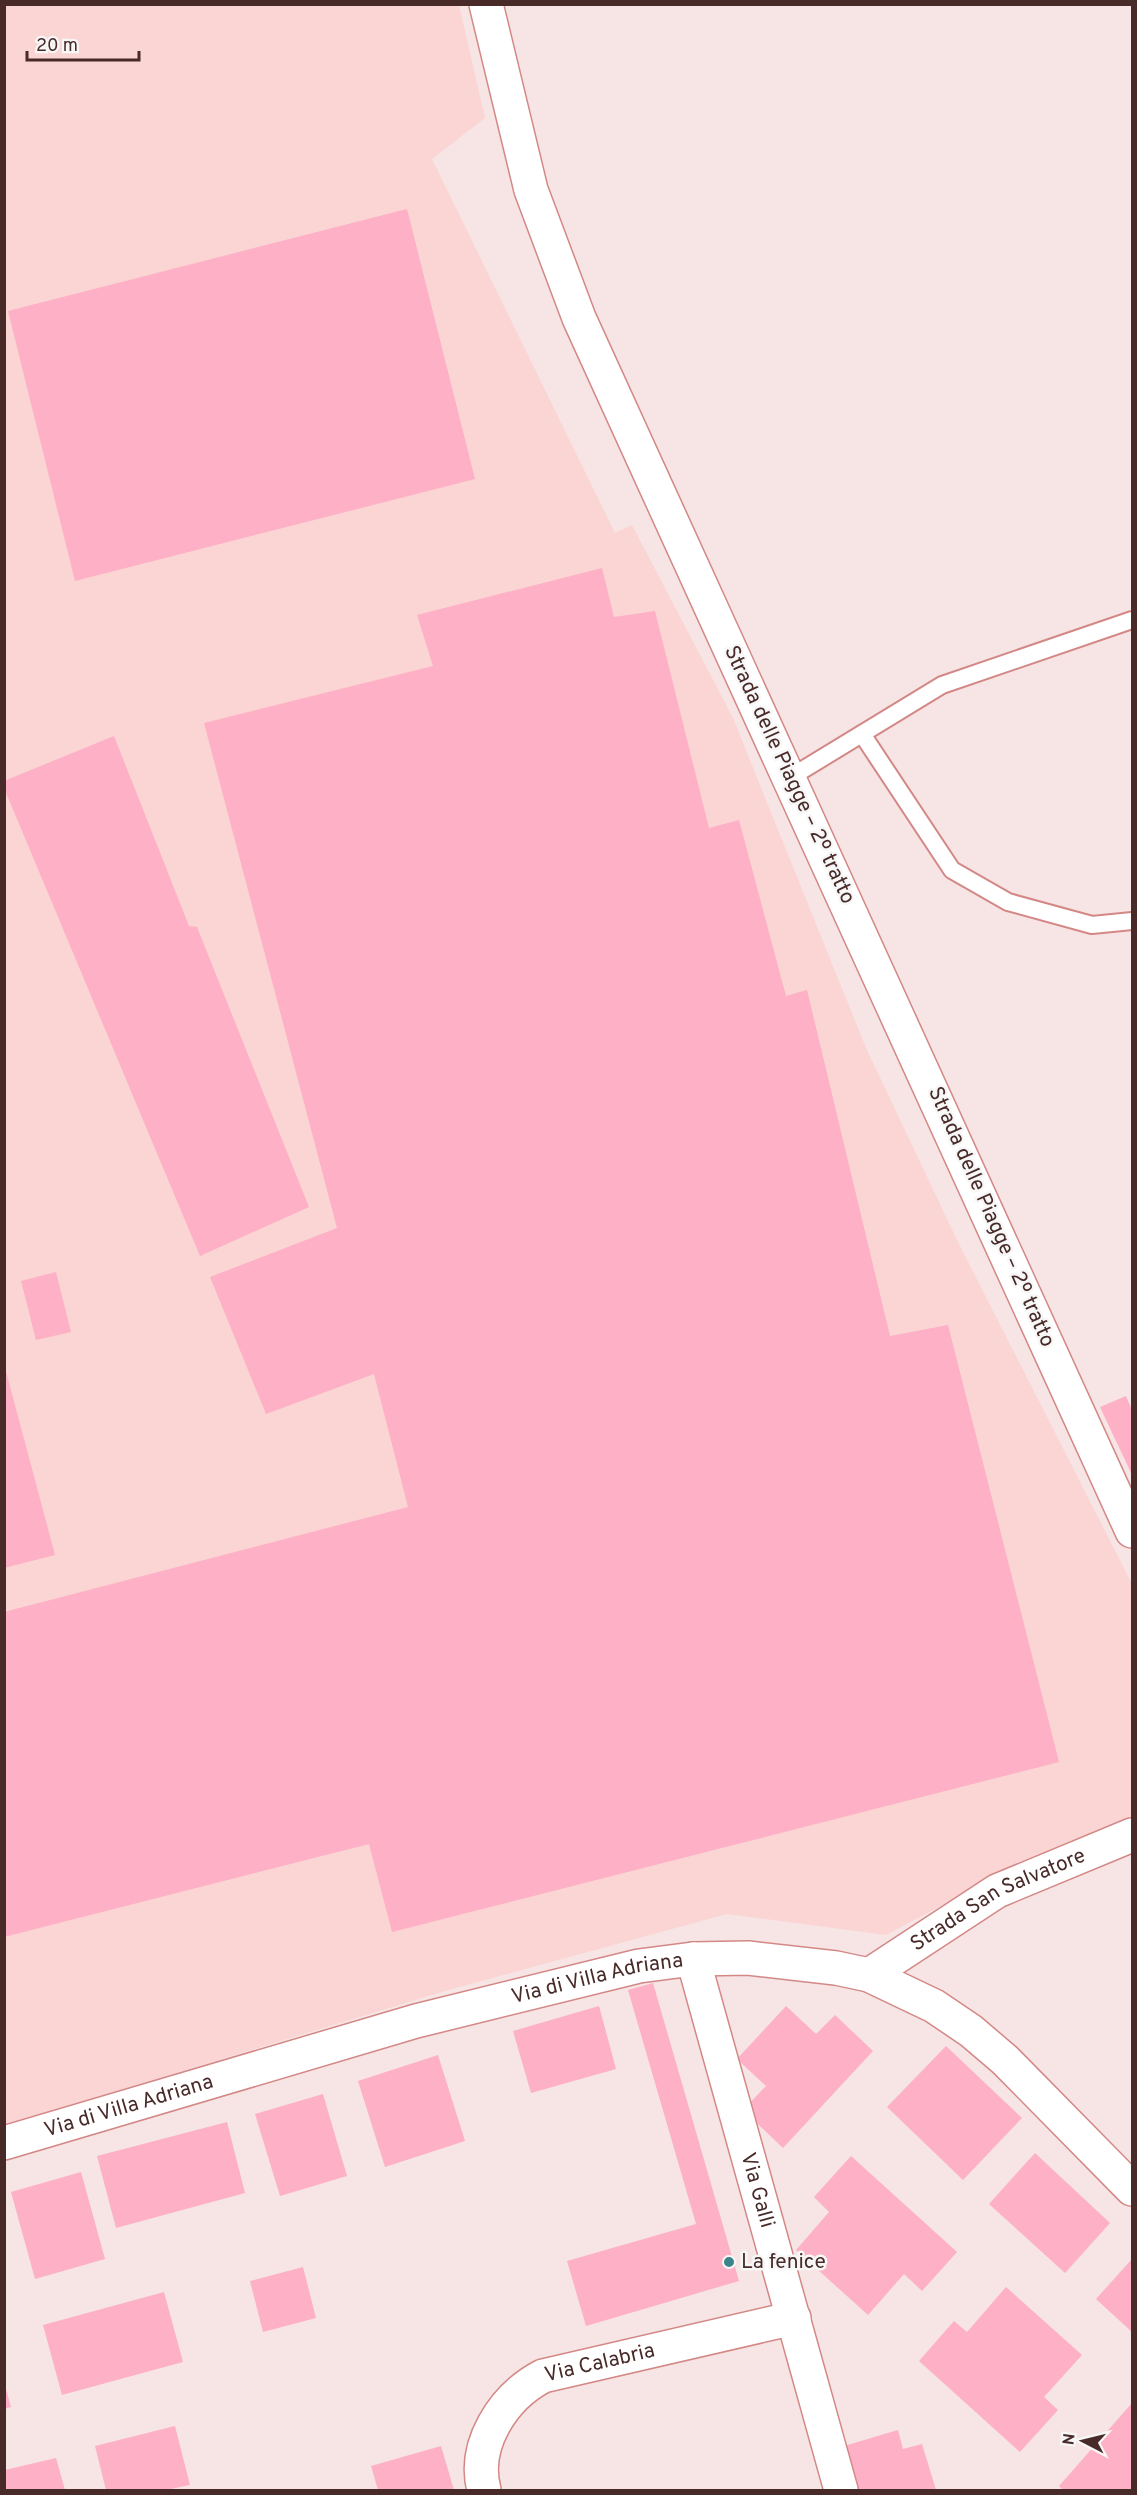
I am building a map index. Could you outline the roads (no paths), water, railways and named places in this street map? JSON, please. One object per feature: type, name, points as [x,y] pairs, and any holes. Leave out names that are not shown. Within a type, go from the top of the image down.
[{"type":"street","name":"Strada delle Piagge – 2º tratto","points":[[486,4],[531,190],[579,318],[791,777],[1132,1531]]},
{"type":"street","name":"Strada San Salvatore","points":[[869,1975],[997,1891],[1132,1835]]},
{"type":"street","name":"Via di Villa Adriana","points":[[4,2143],[416,2021],[639,1966],[693,1959],[748,1958],[836,1968],[869,1975],[934,2006],[988,2045],[1132,2189]]},
{"type":"street","name":"Via Galli","points":[[693,1959],[841,2490]]},
{"type":"street","name":"Via Calabria","points":[[484,2490],[480,2465],[489,2436],[513,2397],[534,2380],[543,2376],[794,2318]]},
{"type":"lane","points":[[791,777],[942,686],[1132,620]]},
{"type":"lane","points":[[862,734],[952,870],[1008,902],[1092,925],[1132,921]]},
{"type":"place","name":"La fenice","points":[[729,2262]]}]
